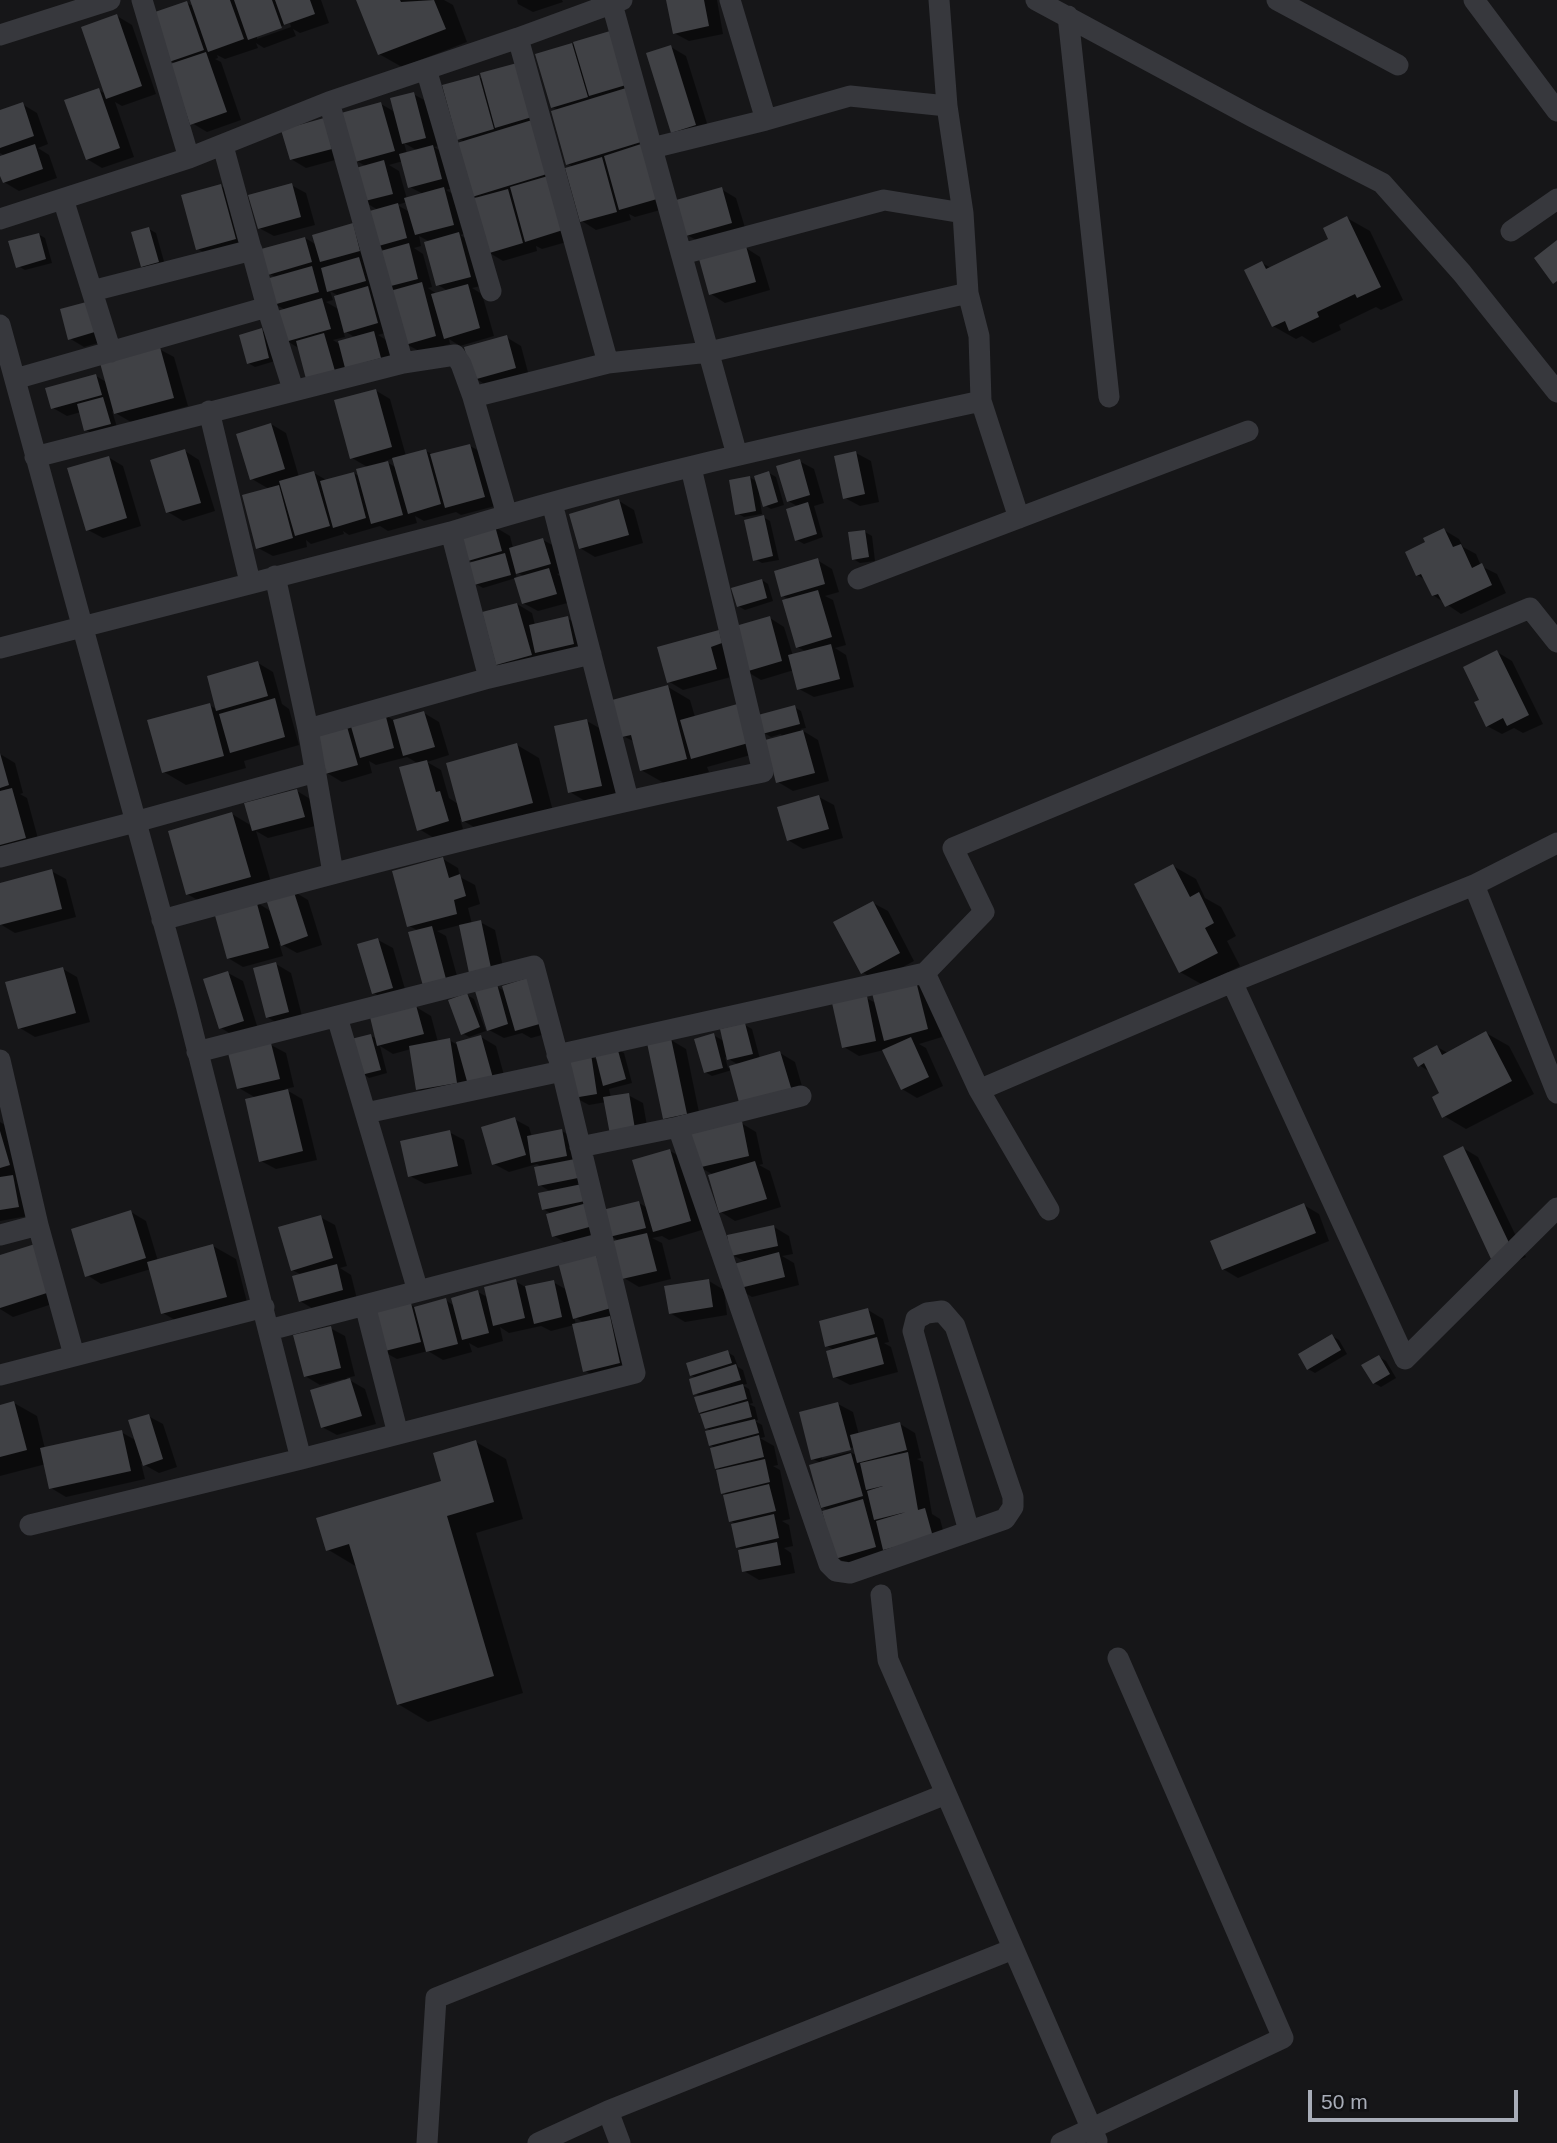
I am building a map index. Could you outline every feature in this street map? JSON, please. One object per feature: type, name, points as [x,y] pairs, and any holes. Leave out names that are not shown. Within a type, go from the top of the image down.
[{"type":"street","points":[[0,35],[110,0]]},
{"type":"street","points":[[142,0],[189,158]]},
{"type":"street","points":[[730,0],[766,120]]},
{"type":"street","points":[[939,0],[947,106],[963,213],[968,293],[979,337],[981,401],[1018,518]]},
{"type":"street","points":[[1036,0],[1382,183],[1462,273],[1557,392]]},
{"type":"street","points":[[1276,0],[1398,65]]},
{"type":"street","points":[[1474,0],[1557,111]]},
{"type":"street","points":[[0,219],[189,158],[329,102],[617,2],[652,148],[737,454]]},
{"type":"street","points":[[1068,16],[1109,397]]},
{"type":"street","points":[[518,38],[608,363]]},
{"type":"street","points":[[426,69],[491,291]]},
{"type":"street","points":[[652,148],[850,96],[947,106]]},
{"type":"street","points":[[329,102],[403,363]]},
{"type":"street","points":[[223,146],[267,307],[293,389]]},
{"type":"street","points":[[63,199],[111,352]]},
{"type":"street","points":[[1511,231],[1557,199]]},
{"type":"street","points":[[682,254],[884,200],[963,213]]},
{"type":"street","points":[[92,291],[252,250]]},
{"type":"street","points":[[473,397],[608,363],[709,352],[968,293]]},
{"type":"street","points":[[15,379],[267,307]]},
{"type":"street","points":[[0,325],[162,920],[270,1330],[301,1459]]},
{"type":"street","points":[[36,457],[293,389],[403,363],[455,355],[473,397],[507,514]]},
{"type":"street","points":[[0,648],[451,532],[507,514],[737,454],[981,401]]},
{"type":"street","points":[[209,411],[250,582]]},
{"type":"street","points":[[858,579],[1248,431]]},
{"type":"street","points":[[162,920],[333,873],[628,799],[763,772],[691,468]]},
{"type":"street","points":[[552,503],[628,799]]},
{"type":"street","points":[[451,532],[489,678]]},
{"type":"street","points":[[275,576],[308,729],[333,873]]},
{"type":"street","points":[[366,1113],[925,973],[984,912],[953,848],[1530,608],[1557,642]]},
{"type":"street","points":[[308,729],[489,678],[591,654]]},
{"type":"street","points":[[0,857],[316,772]]},
{"type":"street","points":[[979,1090],[1232,982],[1475,885],[1557,843]]},
{"type":"street","points":[[1475,885],[1557,1093]]},
{"type":"street","points":[[30,1525],[635,1373],[534,967],[197,1052]]},
{"type":"street","points":[[925,973],[979,1090],[1049,1210]]},
{"type":"street","points":[[1232,982],[1405,1359],[1557,1208]]},
{"type":"street","points":[[337,1017],[418,1291]]},
{"type":"street","points":[[0,1060],[5,1103],[74,1355]]},
{"type":"street","points":[[580,1147],[802,1097]]},
{"type":"street","points":[[678,1127],[829,1564],[836,1571],[850,1573],[1005,1519],[1013,1507],[1013,1497],[955,1326],[942,1311],[927,1313],[916,1319],[913,1331],[969,1531]]},
{"type":"street","points":[[0,1235],[37,1225]]},
{"type":"street","points":[[270,1330],[603,1243]]},
{"type":"street","points":[[365,1305],[398,1434]]},
{"type":"street","points":[[0,1375],[264,1307]]},
{"type":"street","points":[[881,1595],[888,1660],[1095,2136]]},
{"type":"street","points":[[1061,2143],[1095,2136],[1283,2038],[1118,1658]]},
{"type":"street","points":[[427,2143],[436,1998],[946,1794]]},
{"type":"street","points":[[538,2143],[608,2112],[1013,1949]]},
{"type":"street","points":[[608,2112],[620,2143]]},
{"type":"building","points":[[190,0],[230,0],[244,39],[208,52]]},
{"type":"building","points":[[234,0],[272,0],[282,28],[248,40]]},
{"type":"building","points":[[275,0],[310,0],[315,14],[284,25]]},
{"type":"building","points":[[356,0],[434,0],[446,29],[378,55]]},
{"type":"building","points":[[666,0],[704,0],[709,26],[673,34]]},
{"type":"building","points":[[187,1],[204,50],[169,62],[152,13]]},
{"type":"building","points":[[117,14],[142,86],[106,99],[81,27]]},
{"type":"building","points":[[610,31],[626,85],[589,96],[573,42]]},
{"type":"building","points":[[572,43],[588,97],[551,108],[535,54]]},
{"type":"building","points":[[671,45],[696,125],[671,133],[646,53]]},
{"type":"building","points":[[206,52],[227,112],[190,125],[170,64]]},
{"type":"building","points":[[517,63],[532,117],[495,128],[480,73]]},
{"type":"building","points":[[479,75],[494,129],[457,140],[442,85]]},
{"type":"building","points":[[99,88],[120,148],[86,160],[64,100]]},
{"type":"building","points":[[626,88],[641,142],[566,165],[551,111]]},
{"type":"building","points":[[414,92],[426,138],[402,144],[390,98]]},
{"type":"building","points":[[23,102],[34,136],[0,148],[0,110]]},
{"type":"building","points":[[381,102],[395,151],[355,162],[341,113]]},
{"type":"building","points":[[324,118],[332,149],[290,160],[281,130]]},
{"type":"building","points":[[532,120],[547,174],[472,197],[457,143]]},
{"type":"building","points":[[35,144],[43,169],[3,183],[0,176],[0,156]]},
{"type":"building","points":[[641,144],[657,199],[619,210],[604,156]]},
{"type":"building","points":[[433,145],[442,179],[408,188],[399,154]]},
{"type":"building","points":[[602,157],[617,212],[580,222],[565,168]]},
{"type":"building","points":[[384,160],[393,194],[361,202],[352,169]]},
{"type":"building","points":[[548,176],[563,230],[525,242],[510,187]]},
{"type":"building","points":[[292,183],[301,217],[258,229],[248,195]]},
{"type":"building","points":[[221,184],[236,239],[196,250],[181,195]]},
{"type":"building","points":[[444,187],[454,225],[415,235],[404,198]]},
{"type":"building","points":[[722,187],[732,223],[686,236],[676,200]]},
{"type":"building","points":[[508,189],[523,243],[486,254],[471,199]]},
{"type":"building","points":[[398,203],[407,238],[375,247],[366,212]]},
{"type":"building","points":[[1347,216],[1381,287],[1357,298],[1355,294],[1317,312],[1319,317],[1289,331],[1285,321],[1272,327],[1244,270],[1262,261],[1266,269],[1328,239],[1323,228]]},
{"type":"building","points":[[353,223],[360,251],[320,262],[312,235]]},
{"type":"building","points":[[149,227],[159,262],[141,267],[131,232]]},
{"type":"building","points":[[459,232],[471,277],[436,286],[424,242]]},
{"type":"building","points":[[39,233],[46,259],[16,268],[8,241]]},
{"type":"building","points":[[305,237],[312,262],[268,275],[261,249]]},
{"type":"building","points":[[1557,240],[1557,281],[1553,284],[1534,258]]},
{"type":"building","points":[[409,243],[418,279],[387,287],[377,252]]},
{"type":"building","points":[[746,246],[756,282],[709,295],[699,259]]},
{"type":"building","points":[[359,257],[366,281],[327,292],[321,268]]},
{"type":"building","points":[[312,266],[319,292],[273,305],[266,279]]},
{"type":"building","points":[[422,282],[436,336],[405,345],[390,291]]},
{"type":"building","points":[[468,284],[480,328],[444,339],[431,294]]},
{"type":"building","points":[[368,286],[378,323],[344,333],[334,296]]},
{"type":"building","points":[[322,298],[331,329],[285,342],[277,311]]},
{"type":"building","points":[[90,301],[98,331],[68,340],[60,309]]},
{"type":"building","points":[[262,328],[269,358],[247,364],[239,335]]},
{"type":"building","points":[[374,331],[381,358],[345,368],[338,341]]},
{"type":"building","points":[[324,333],[335,371],[306,379],[296,341]]},
{"type":"building","points":[[507,335],[516,368],[473,380],[464,347]]},
{"type":"building","points":[[160,347],[174,398],[114,414],[100,363]]},
{"type":"building","points":[[96,374],[102,395],[51,409],[45,388]]},
{"type":"building","points":[[376,389],[392,447],[350,459],[334,400]]},
{"type":"building","points":[[103,397],[111,424],[84,431],[77,404]]},
{"type":"building","points":[[271,423],[285,469],[250,480],[236,434]]},
{"type":"building","points":[[470,444],[485,497],[445,508],[430,454]]},
{"type":"building","points":[[185,449],[201,503],[166,513],[150,460]]},
{"type":"building","points":[[426,449],[441,504],[408,514],[392,458]]},
{"type":"building","points":[[856,451],[865,494],[843,499],[834,456]]},
{"type":"building","points":[[109,456],[127,518],[86,531],[67,468]]},
{"type":"building","points":[[800,459],[810,495],[787,502],[776,466]]},
{"type":"building","points":[[388,461],[403,515],[371,524],[356,469]]},
{"type":"building","points":[[314,471],[330,526],[295,536],[279,481]]},
{"type":"building","points":[[769,471],[778,502],[763,507],[754,476]]},
{"type":"building","points":[[354,472],[366,518],[333,528],[320,481]]},
{"type":"building","points":[[750,476],[756,511],[735,515],[729,480]]},
{"type":"building","points":[[279,485],[293,538],[256,549],[242,495]]},
{"type":"building","points":[[619,499],[629,535],[579,549],[569,514]]},
{"type":"building","points":[[808,502],[817,534],[795,541],[786,509]]},
{"type":"building","points":[[764,515],[773,556],[753,561],[744,520]]},
{"type":"building","points":[[495,526],[502,551],[468,561],[461,534]]},
{"type":"building","points":[[1444,528],[1453,547],[1461,544],[1472,568],[1482,563],[1492,585],[1445,607],[1438,594],[1432,596],[1421,574],[1416,576],[1405,552],[1425,542],[1423,538]]},
{"type":"building","points":[[865,530],[869,557],[852,560],[848,532]]},
{"type":"building","points":[[543,538],[551,564],[516,574],[509,548]]},
{"type":"building","points":[[505,553],[511,575],[474,585],[468,563]]},
{"type":"building","points":[[818,558],[825,584],[781,597],[774,571]]},
{"type":"building","points":[[549,568],[557,594],[522,604],[514,578]]},
{"type":"building","points":[[762,579],[767,598],[737,607],[731,588]]},
{"type":"building","points":[[818,590],[832,637],[796,648],[782,600]]},
{"type":"building","points":[[517,603],[532,655],[496,665],[482,612]]},
{"type":"building","points":[[568,616],[574,644],[535,653],[529,625]]},
{"type":"building","points":[[770,616],[782,661],[745,672],[732,627]]},
{"type":"building","points":[[719,630],[722,643],[711,647],[717,669],[667,683],[657,647]]},
{"type":"building","points":[[831,644],[840,679],[797,690],[788,655]]},
{"type":"building","points":[[1497,650],[1529,715],[1507,726],[1503,718],[1486,727],[1474,702],[1479,700],[1463,667]]},
{"type":"building","points":[[258,661],[268,696],[216,711],[207,676]]},
{"type":"building","points":[[668,685],[687,759],[640,771],[631,735],[622,737],[612,700]]},
{"type":"building","points":[[275,698],[285,737],[230,753],[219,714]]},
{"type":"building","points":[[210,703],[224,756],[162,773],[147,720]]},
{"type":"building","points":[[741,703],[752,742],[691,759],[680,720]]},
{"type":"building","points":[[795,705],[800,724],[762,734],[758,715]]},
{"type":"building","points":[[424,711],[435,747],[403,756],[393,720]]},
{"type":"building","points":[[385,713],[394,748],[360,758],[350,723]]},
{"type":"building","points":[[587,719],[602,786],[568,793],[554,726]]},
{"type":"building","points":[[346,723],[358,765],[325,774],[313,732]]},
{"type":"building","points":[[803,730],[815,773],[776,783],[765,740]]},
{"type":"building","points":[[517,743],[533,803],[462,822],[446,763]]},
{"type":"building","points":[[0,753],[9,785],[0,788]]},
{"type":"building","points":[[427,760],[436,792],[440,791],[449,821],[417,831],[399,767]]},
{"type":"building","points":[[12,788],[26,838],[0,845],[0,791]]},
{"type":"building","points":[[297,789],[305,817],[252,831],[244,803]]},
{"type":"building","points":[[819,795],[829,829],[787,841],[777,807]]},
{"type":"building","points":[[232,812],[251,877],[186,895],[168,831]]},
{"type":"building","points":[[443,857],[449,878],[460,874],[466,896],[454,900],[457,914],[407,927],[392,871]]},
{"type":"building","points":[[1173,864],[1190,897],[1199,892],[1214,923],[1205,928],[1218,953],[1179,973],[1134,884]]},
{"type":"building","points":[[52,869],[62,909],[0,925],[0,883]]},
{"type":"building","points":[[293,889],[308,936],[281,946],[266,899]]},
{"type":"building","points":[[256,900],[269,948],[227,959],[214,912]]},
{"type":"building","points":[[873,901],[900,953],[861,974],[833,922]]},
{"type":"building","points":[[481,920],[491,968],[469,973],[459,925]]},
{"type":"building","points":[[432,926],[446,979],[423,986],[408,932]]},
{"type":"building","points":[[378,938],[393,988],[372,994],[357,944]]},
{"type":"building","points":[[276,962],[289,1012],[266,1018],[253,968]]},
{"type":"building","points":[[63,967],[76,1013],[18,1029],[5,982]]},
{"type":"building","points":[[228,971],[244,1021],[219,1029],[203,979]]},
{"type":"building","points":[[530,977],[543,1023],[515,1031],[502,986]]},
{"type":"building","points":[[916,981],[928,1029],[884,1041],[872,993]]},
{"type":"building","points":[[497,984],[508,1024],[487,1031],[475,991]]},
{"type":"building","points":[[467,993],[480,1027],[461,1035],[448,1000]]},
{"type":"building","points":[[867,996],[876,1041],[842,1048],[832,1003]]},
{"type":"building","points":[[416,1005],[424,1034],[377,1046],[370,1017]]},
{"type":"building","points":[[745,1023],[753,1054],[727,1060],[720,1029]]},
{"type":"building","points":[[1486,1031],[1512,1081],[1442,1118],[1432,1097],[1439,1093],[1424,1063],[1418,1067],[1413,1058],[1437,1045],[1442,1055]]},
{"type":"building","points":[[714,1033],[723,1068],[704,1073],[694,1039]]},
{"type":"building","points":[[371,1034],[381,1070],[361,1075],[351,1039]]},
{"type":"building","points":[[481,1035],[493,1078],[468,1085],[456,1042]]},
{"type":"building","points":[[911,1037],[929,1077],[901,1090],[882,1050]]},
{"type":"building","points":[[450,1038],[457,1083],[416,1090],[409,1046]]},
{"type":"building","points":[[671,1038],[687,1114],[663,1119],[647,1043]]},
{"type":"building","points":[[271,1043],[280,1079],[237,1089],[228,1053]]},
{"type":"building","points":[[617,1047],[626,1079],[603,1086],[595,1054]]},
{"type":"building","points":[[780,1051],[792,1091],[740,1106],[729,1066]]},
{"type":"building","points":[[591,1054],[597,1094],[573,1098],[567,1058]]},
{"type":"building","points":[[288,1089],[303,1151],[259,1162],[245,1099]]},
{"type":"building","points":[[629,1093],[636,1135],[611,1140],[603,1097]]},
{"type":"building","points":[[515,1117],[526,1155],[492,1165],[481,1127]]},
{"type":"building","points":[[742,1121],[749,1156],[697,1168],[689,1133]]},
{"type":"building","points":[[562,1129],[567,1156],[531,1163],[527,1136]]},
{"type":"building","points":[[450,1130],[458,1166],[408,1177],[400,1141]]},
{"type":"building","points":[[0,1131],[10,1165],[0,1168]]},
{"type":"building","points":[[1463,1146],[1512,1249],[1491,1259],[1443,1156]]},
{"type":"building","points":[[670,1149],[691,1221],[653,1232],[632,1160]]},
{"type":"building","points":[[575,1159],[578,1178],[538,1186],[534,1167]]},
{"type":"building","points":[[755,1161],[767,1199],[719,1213],[708,1175]]},
{"type":"building","points":[[13,1175],[19,1207],[0,1210],[0,1177]]},
{"type":"building","points":[[582,1184],[585,1201],[542,1210],[538,1193]]},
{"type":"building","points":[[639,1201],[646,1228],[609,1237],[602,1210]]},
{"type":"building","points":[[587,1203],[593,1226],[552,1237],[546,1214]]},
{"type":"building","points":[[1304,1203],[1316,1233],[1222,1270],[1210,1241]]},
{"type":"building","points":[[131,1210],[146,1258],[85,1277],[71,1229]]},
{"type":"building","points":[[321,1215],[333,1258],[291,1271],[278,1227]]},
{"type":"building","points":[[774,1225],[778,1246],[731,1256],[727,1235]]},
{"type":"building","points":[[647,1233],[657,1271],[622,1279],[613,1241]]},
{"type":"building","points":[[35,1244],[50,1292],[0,1308],[0,1255]]},
{"type":"building","points":[[213,1244],[227,1297],[161,1314],[147,1262]]},
{"type":"building","points":[[595,1251],[611,1308],[573,1319],[558,1262]]},
{"type":"building","points":[[779,1252],[785,1277],[736,1289],[730,1265]]},
{"type":"building","points":[[337,1264],[343,1290],[299,1302],[292,1276]]},
{"type":"building","points":[[516,1279],[525,1318],[493,1326],[484,1287]]},
{"type":"building","points":[[709,1279],[713,1307],[669,1314],[664,1286]]},
{"type":"building","points":[[554,1280],[562,1317],[534,1324],[525,1286]]},
{"type":"building","points":[[478,1290],[489,1333],[462,1340],[451,1298]]},
{"type":"building","points":[[446,1298],[458,1344],[426,1352],[414,1307]]},
{"type":"building","points":[[411,1303],[421,1342],[381,1352],[371,1313]]},
{"type":"building","points":[[868,1308],[875,1334],[825,1347],[819,1321]]},
{"type":"building","points":[[610,1316],[620,1363],[583,1372],[572,1324]]},
{"type":"building","points":[[331,1326],[341,1368],[304,1377],[293,1335]]},
{"type":"building","points":[[1332,1334],[1341,1350],[1307,1370],[1298,1354]]},
{"type":"building","points":[[877,1337],[884,1364],[833,1378],[826,1351]]},
{"type":"building","points":[[728,1350],[732,1363],[690,1376],[686,1363]]},
{"type":"building","points":[[1379,1355],[1390,1374],[1373,1384],[1361,1365]]},
{"type":"building","points":[[736,1364],[741,1380],[693,1395],[689,1379]]},
{"type":"building","points":[[350,1378],[362,1416],[321,1428],[310,1390]]},
{"type":"building","points":[[743,1384],[747,1399],[699,1413],[694,1397]]},
{"type":"building","points":[[14,1401],[27,1450],[0,1457],[0,1405]]},
{"type":"building","points":[[748,1401],[752,1417],[705,1429],[700,1414]]},
{"type":"building","points":[[838,1402],[851,1450],[811,1460],[799,1412]]},
{"type":"building","points":[[149,1414],[163,1459],[143,1466],[128,1420]]},
{"type":"building","points":[[755,1419],[759,1433],[709,1446],[705,1431]]},
{"type":"building","points":[[900,1422],[907,1450],[857,1463],[850,1435]]},
{"type":"building","points":[[122,1430],[131,1471],[49,1489],[40,1448]]},
{"type":"building","points":[[759,1435],[764,1457],[715,1469],[710,1448]]},
{"type":"building","points":[[476,1440],[494,1502],[447,1516],[494,1676],[397,1705],[349,1544],[326,1551],[316,1518],[441,1481],[433,1453]]},
{"type":"building","points":[[908,1452],[918,1510],[925,1508],[933,1537],[883,1550],[876,1521],[906,1512],[874,1520],[867,1491],[883,1486],[866,1490],[860,1463]]},
{"type":"building","points":[[851,1453],[863,1496],[821,1508],[809,1465]]},
{"type":"building","points":[[765,1459],[770,1482],[721,1494],[716,1470]]},
{"type":"building","points":[[769,1484],[776,1511],[729,1522],[723,1495]]},
{"type":"building","points":[[863,1499],[876,1547],[835,1559],[822,1511]]},
{"type":"building","points":[[774,1514],[779,1538],[736,1548],[731,1524]]},
{"type":"building","points":[[777,1542],[781,1565],[742,1572],[738,1550]]}]
